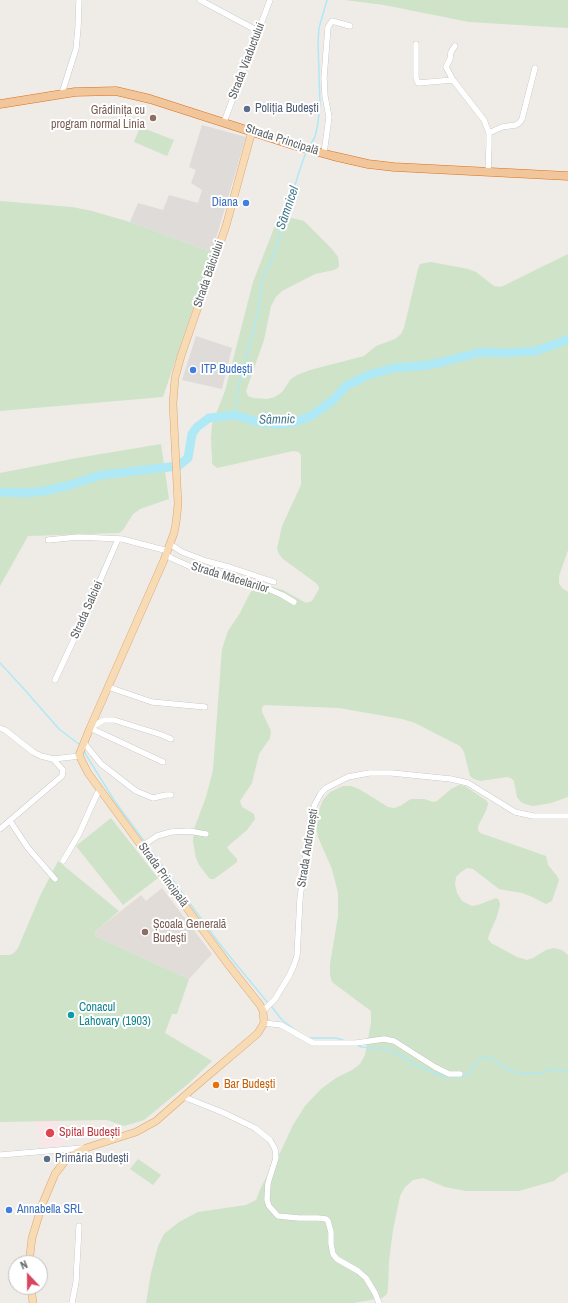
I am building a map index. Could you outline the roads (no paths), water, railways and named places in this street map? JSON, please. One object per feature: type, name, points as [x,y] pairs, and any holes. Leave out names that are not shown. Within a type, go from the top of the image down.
[{"type":"highway","name":"Strada Principală","points":[[0,104],[62,94],[103,90],[133,94],[355,162],[382,166],[568,176]]},
{"type":"main road","name":"Strada Bâlciului","points":[[168,550],[178,513],[173,417],[173,389],[177,366],[226,226],[252,131]]},
{"type":"main road","points":[[80,755],[83,744],[168,550]]},
{"type":"main road","name":"Strada Principală","points":[[80,755],[99,792],[143,846],[227,963],[260,1005],[267,1008],[264,1022]]},
{"type":"main road","points":[[30,1255],[32,1238],[42,1205],[52,1181],[65,1161],[86,1148],[120,1138],[144,1128],[162,1117],[254,1037],[262,1028],[264,1022]]},
{"type":"street","points":[[62,94],[76,49],[78,0]]},
{"type":"street","points":[[200,0],[258,31]]},
{"type":"street","name":"Strada Viaductului","points":[[224,122],[270,0]]},
{"type":"street","points":[[324,153],[329,117],[325,96],[324,78],[328,27],[332,21],[350,26]]},
{"type":"street","points":[[416,44],[416,78],[418,83],[453,80]]},
{"type":"street","points":[[455,46],[451,52],[450,60],[446,67],[453,80],[483,116],[490,146],[488,172]]},
{"type":"street","points":[[488,133],[516,125],[520,122],[535,68]]},
{"type":"street","points":[[48,540],[78,537],[118,539],[182,552],[274,582]]},
{"type":"street","name":"Strada Salciei","points":[[55,680],[118,539]]},
{"type":"street","name":"Strada Măcelarilor","points":[[168,550],[171,558],[200,571],[212,574],[224,574],[264,587],[294,602]]},
{"type":"street","points":[[108,687],[152,702],[205,707]]},
{"type":"street","points":[[90,728],[104,720],[114,720],[171,739]]},
{"type":"street","points":[[0,728],[5,730],[33,752],[41,756],[54,759],[80,755]]},
{"type":"street","points":[[90,728],[163,762]]},
{"type":"street","points":[[83,744],[101,764],[136,791],[153,798],[171,796]]},
{"type":"street","points":[[0,829],[62,776],[63,770],[54,759]]},
{"type":"street","name":"Strada Andronești","points":[[267,1008],[283,986],[294,966],[297,956],[300,898],[311,818],[318,798],[326,788],[332,784],[348,777],[369,773],[392,773],[451,779],[468,783],[515,812],[533,816],[568,816]]},
{"type":"street","points":[[63,861],[79,834],[99,792]]},
{"type":"street","points":[[10,821],[28,848],[55,879]]},
{"type":"street","points":[[143,846],[157,836],[171,832],[206,834]]},
{"type":"street","points":[[264,1022],[281,1025],[313,1043],[356,1043],[384,1039],[394,1041],[435,1067],[449,1074],[460,1074]]},
{"type":"street","points":[[184,1097],[224,1113],[255,1128],[270,1140],[276,1153],[276,1158],[267,1188],[267,1200],[269,1206],[278,1216],[326,1219],[331,1232],[333,1254],[337,1259],[358,1271],[366,1278],[379,1303]]},
{"type":"street","points":[[0,1155],[86,1148]]},
{"type":"street","points":[[72,1303],[76,1282],[79,1226]]},
{"type":"waterway","name":"Sâmnicel","points":[[309,147],[315,137],[318,123],[320,104],[319,28],[327,0]]},
{"type":"waterway","name":"Sâmnicel","points":[[235,415],[238,388],[259,308],[262,281],[274,254],[306,152]]},
{"type":"waterway","name":"Sâmnic","points":[[0,492],[24,493],[45,491],[101,475],[178,466],[188,458],[192,434],[197,427],[209,418],[235,415],[258,422],[279,424],[295,422],[311,416],[332,401],[346,386],[368,375],[394,368],[443,362],[481,352],[504,353],[536,351],[568,339]]},
{"type":"waterway","points":[[0,663],[59,729],[80,745]]},
{"type":"waterway","points":[[83,750],[114,800],[222,947],[268,1003]]},
{"type":"waterway","points":[[271,1006],[282,1020],[295,1030]]},
{"type":"waterway","points":[[308,1038],[336,1038],[346,1041]]},
{"type":"waterway","points":[[357,1045],[361,1047],[385,1049],[441,1076],[462,1077],[468,1074],[482,1058],[487,1057],[493,1059],[513,1072],[541,1073],[552,1069],[568,1072]]},
{"type":"place","name":"Poliția Budești","points":[[247,109]]},
{"type":"place","name":"Grădinița cu program normal Linia","points":[[153,118]]},
{"type":"place","name":"Diana","points":[[246,203]]},
{"type":"place","name":"ITP Budești","points":[[193,370]]},
{"type":"place","name":"Școala Generală Budești","points":[[145,932]]},
{"type":"place","name":"Conacul Lahovary (1903)","points":[[71,1015]]},
{"type":"place","name":"Bar Budești","points":[[216,1085]]},
{"type":"place","name":"Spital Budești","points":[[50,1133]]},
{"type":"place","name":"Primăria Budești","points":[[47,1159]]},
{"type":"place","name":"Annabella SRL","points":[[9,1210]]}]
